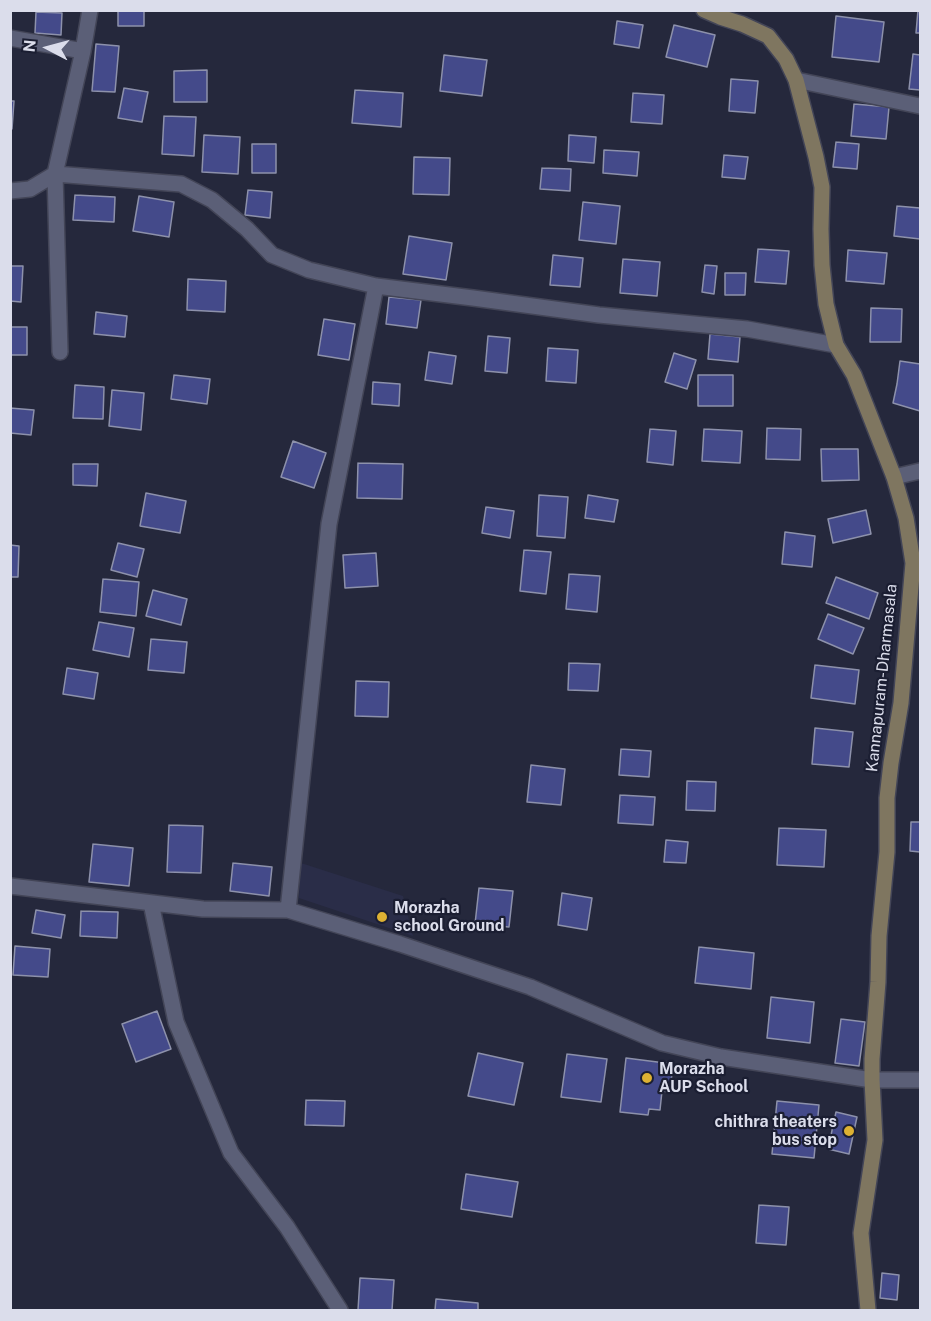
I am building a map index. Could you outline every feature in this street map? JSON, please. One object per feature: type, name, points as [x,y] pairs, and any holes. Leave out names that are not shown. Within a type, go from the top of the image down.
[{"type":"main road","name":"Kannapuram-Dharmasala","points":[[704,10],[768,36],[786,59],[796,80],[822,187],[822,265],[826,304],[836,345],[854,375],[894,477],[906,518],[913,563],[915,616],[887,798],[887,852],[879,936],[872,1080],[875,1140],[861,1233],[868,1311]]},
{"type":"street","points":[[60,352],[54,174],[83,51],[90,10]]},
{"type":"street","points":[[10,39],[83,51]]},
{"type":"street","points":[[796,80],[921,106]]},
{"type":"street","points":[[10,191],[30,189],[54,174],[182,184],[212,200],[247,229],[272,255],[309,270],[376,286],[599,315],[747,329],[836,345]]},
{"type":"street","points":[[288,910],[329,524],[376,286]]},
{"type":"street","points":[[894,477],[921,471]]},
{"type":"street","points":[[10,886],[203,909],[288,910],[530,987],[662,1042],[721,1057],[872,1080],[921,1080]]},
{"type":"street","points":[[151,903],[176,1022],[231,1153],[287,1227],[340,1311]]},
{"type":"shaded area","name":"Morazha school Ground","points":[[301,863],[403,896],[413,936],[299,898]]},
{"type":"building","points":[[118,10],[144,10],[144,26],[118,26]]},
{"type":"building","points":[[918,10],[920,10],[920,33],[916,33]]},
{"type":"building","points":[[36,12],[62,13],[61,35],[35,33]]},
{"type":"building","points":[[836,16],[884,22],[879,62],[832,57]]},
{"type":"building","points":[[617,21],[643,25],[639,48],[614,44]]},
{"type":"building","points":[[674,25],[715,35],[707,67],[666,57]]},
{"type":"building","points":[[96,44],[119,46],[115,92],[92,91]]},
{"type":"building","points":[[913,54],[920,55],[920,90],[909,89]]},
{"type":"building","points":[[444,55],[487,60],[482,96],[440,91]]},
{"type":"building","points":[[207,70],[207,102],[174,102],[174,71]]},
{"type":"building","points":[[731,79],[758,81],[755,113],[729,111]]},
{"type":"building","points":[[124,88],[148,92],[142,122],[118,118]]},
{"type":"building","points":[[355,90],[403,93],[401,127],[352,123]]},
{"type":"building","points":[[633,93],[664,95],[662,124],[631,122]]},
{"type":"building","points":[[10,101],[14,101],[12,129],[10,129]]},
{"type":"building","points":[[854,104],[889,107],[886,139],[851,136]]},
{"type":"building","points":[[164,116],[196,117],[194,156],[162,154]]},
{"type":"building","points":[[204,135],[240,137],[238,174],[202,172]]},
{"type":"building","points":[[569,135],[596,137],[594,163],[568,161]]},
{"type":"building","points":[[836,142],[859,144],[857,169],[833,167]]},
{"type":"building","points":[[252,144],[276,144],[276,173],[252,173]]},
{"type":"building","points":[[604,150],[639,152],[637,176],[603,173]]},
{"type":"building","points":[[724,155],[748,157],[745,179],[722,177]]},
{"type":"building","points":[[414,157],[450,158],[449,195],[413,194]]},
{"type":"building","points":[[542,168],[571,169],[570,191],[540,189]]},
{"type":"building","points":[[248,190],[272,192],[270,218],[245,215]]},
{"type":"building","points":[[75,195],[115,197],[114,222],[73,220]]},
{"type":"building","points":[[139,196],[174,202],[169,237],[133,231]]},
{"type":"building","points":[[583,202],[620,206],[616,244],[579,240]]},
{"type":"building","points":[[897,206],[920,208],[920,239],[894,236]]},
{"type":"building","points":[[409,236],[452,243],[446,280],[403,274]]},
{"type":"building","points":[[758,249],[789,251],[786,284],[755,282]]},
{"type":"building","points":[[848,250],[887,253],[884,284],[846,281]]},
{"type":"building","points":[[553,255],[583,258],[580,287],[550,285]]},
{"type":"building","points":[[623,259],[660,262],[657,296],[620,293]]},
{"type":"building","points":[[705,265],[717,266],[714,294],[702,292]]},
{"type":"building","points":[[10,266],[23,266],[21,302],[10,301]]},
{"type":"building","points":[[725,273],[746,273],[745,295],[725,295]]},
{"type":"building","points":[[188,279],[226,281],[225,312],[187,310]]},
{"type":"building","points":[[389,297],[421,300],[417,328],[386,324]]},
{"type":"building","points":[[871,308],[902,309],[901,342],[870,342]]},
{"type":"building","points":[[96,312],[127,316],[125,337],[94,334]]},
{"type":"building","points":[[324,319],[355,324],[349,360],[318,355]]},
{"type":"building","points":[[10,327],[27,327],[27,355],[10,355]]},
{"type":"building","points":[[710,334],[740,337],[738,362],[708,359]]},
{"type":"building","points":[[488,336],[510,338],[507,373],[485,371]]},
{"type":"building","points":[[548,348],[578,350],[576,383],[546,381]]},
{"type":"building","points":[[429,352],[456,356],[452,384],[425,380]]},
{"type":"building","points":[[674,353],[696,360],[687,389],[665,382]]},
{"type":"building","points":[[900,361],[920,364],[920,411],[893,403]]},
{"type":"building","points":[[174,375],[210,379],[207,404],[171,399]]},
{"type":"building","points":[[698,375],[733,375],[733,406],[698,406]]},
{"type":"building","points":[[373,382],[400,384],[399,406],[372,404]]},
{"type":"building","points":[[75,385],[104,387],[103,419],[73,418]]},
{"type":"building","points":[[112,390],[144,393],[141,430],[109,426]]},
{"type":"building","points":[[10,408],[34,410],[31,435],[10,433]]},
{"type":"building","points":[[767,428],[801,429],[800,460],[766,459]]},
{"type":"building","points":[[650,429],[676,431],[673,465],[647,462]]},
{"type":"building","points":[[704,429],[742,431],[740,463],[702,461]]},
{"type":"building","points":[[293,441],[326,453],[314,488],[281,477]]},
{"type":"building","points":[[821,449],[858,449],[859,480],[822,481]]},
{"type":"building","points":[[358,463],[403,464],[402,499],[357,498]]},
{"type":"building","points":[[73,464],[98,464],[97,486],[73,485]]},
{"type":"building","points":[[146,493],[186,501],[180,533],[140,526]]},
{"type":"building","points":[[539,495],[568,497],[565,538],[537,536]]},
{"type":"building","points":[[588,495],[618,500],[614,522],[585,518]]},
{"type":"building","points":[[486,507],[514,511],[510,538],[482,533]]},
{"type":"building","points":[[866,510],[871,534],[833,543],[828,519]]},
{"type":"building","points":[[785,532],[815,536],[812,567],[782,564]]},
{"type":"building","points":[[118,543],[144,549],[137,577],[111,570]]},
{"type":"building","points":[[10,545],[19,546],[18,577],[10,577]]},
{"type":"building","points":[[524,550],[551,552],[546,594],[520,591]]},
{"type":"building","points":[[376,553],[378,586],[345,588],[343,555]]},
{"type":"building","points":[[569,574],[600,576],[597,612],[566,609]]},
{"type":"building","points":[[836,577],[878,593],[869,619],[826,603]]},
{"type":"building","points":[[103,579],[139,582],[136,616],[100,612]]},
{"type":"building","points":[[153,590],[187,599],[181,625],[146,616]]},
{"type":"building","points":[[828,614],[864,628],[853,654],[818,639]]},
{"type":"building","points":[[99,622],[134,628],[129,657],[93,650]]},
{"type":"building","points":[[151,639],[187,642],[184,673],[148,670]]},
{"type":"building","points":[[569,663],[600,664],[598,691],[568,690]]},
{"type":"building","points":[[815,665],[859,670],[855,704],[811,698]]},
{"type":"building","points":[[67,668],[98,673],[94,699],[63,694]]},
{"type":"building","points":[[356,681],[389,682],[388,717],[355,716]]},
{"type":"building","points":[[815,728],[853,732],[849,767],[812,764]]},
{"type":"building","points":[[621,749],[651,751],[649,777],[619,775]]},
{"type":"building","points":[[531,765],[565,769],[561,805],[527,802]]},
{"type":"building","points":[[687,781],[716,782],[715,811],[686,810]]},
{"type":"building","points":[[620,795],[655,797],[653,825],[618,823]]},
{"type":"building","points":[[911,822],[920,822],[920,852],[910,851]]},
{"type":"building","points":[[169,825],[203,826],[201,873],[167,872]]},
{"type":"building","points":[[779,828],[826,830],[824,867],[777,865]]},
{"type":"building","points":[[666,840],[688,842],[686,863],[664,862]]},
{"type":"building","points":[[93,844],[133,848],[129,886],[89,882]]},
{"type":"building","points":[[233,863],[272,867],[269,896],[230,891]]},
{"type":"building","points":[[479,888],[513,891],[509,927],[475,924]]},
{"type":"building","points":[[562,893],[592,898],[587,930],[558,925]]},
{"type":"building","points":[[36,910],[65,915],[61,938],[32,933]]},
{"type":"building","points":[[81,911],[118,912],[117,938],[80,936]]},
{"type":"building","points":[[15,946],[50,949],[48,977],[13,975]]},
{"type":"building","points":[[699,947],[754,953],[751,989],[695,983]]},
{"type":"building","points":[[771,997],[814,1002],[810,1043],[767,1038]]},
{"type":"building","points":[[157,1011],[171,1049],[136,1062],[122,1024]]},
{"type":"building","points":[[841,1019],[865,1022],[859,1066],[835,1063]]},
{"type":"building","points":[[478,1053],[523,1063],[514,1105],[468,1096]]},
{"type":"building","points":[[567,1054],[607,1059],[601,1102],[561,1097]]},
{"type":"building","name":"Morazha AUP School","points":[[626,1058],[673,1064],[670,1092],[662,1091],[660,1110],[649,1109],[648,1115],[620,1112]]},
{"type":"building","points":[[306,1100],[345,1101],[344,1126],[305,1125]]},
{"type":"building","points":[[777,1101],[819,1105],[814,1158],[772,1154]]},
{"type":"building","points":[[836,1112],[857,1117],[849,1154],[828,1149]]},
{"type":"building","points":[[466,1174],[518,1182],[512,1217],[461,1209]]},
{"type":"building","points":[[759,1205],[789,1207],[786,1245],[756,1243]]},
{"type":"building","points":[[882,1273],[899,1275],[897,1300],[880,1298]]},
{"type":"building","points":[[360,1278],[394,1280],[392,1310],[358,1310]]},
{"type":"building","points":[[436,1299],[478,1303],[478,1310],[435,1310]]},
{"type":"place","name":"Morazha school Ground","points":[[382,917]]},
{"type":"place","name":"Morazha AUP School","points":[[647,1078]]},
{"type":"place","name":"chithra theaters bus stop","points":[[849,1131]]}]
